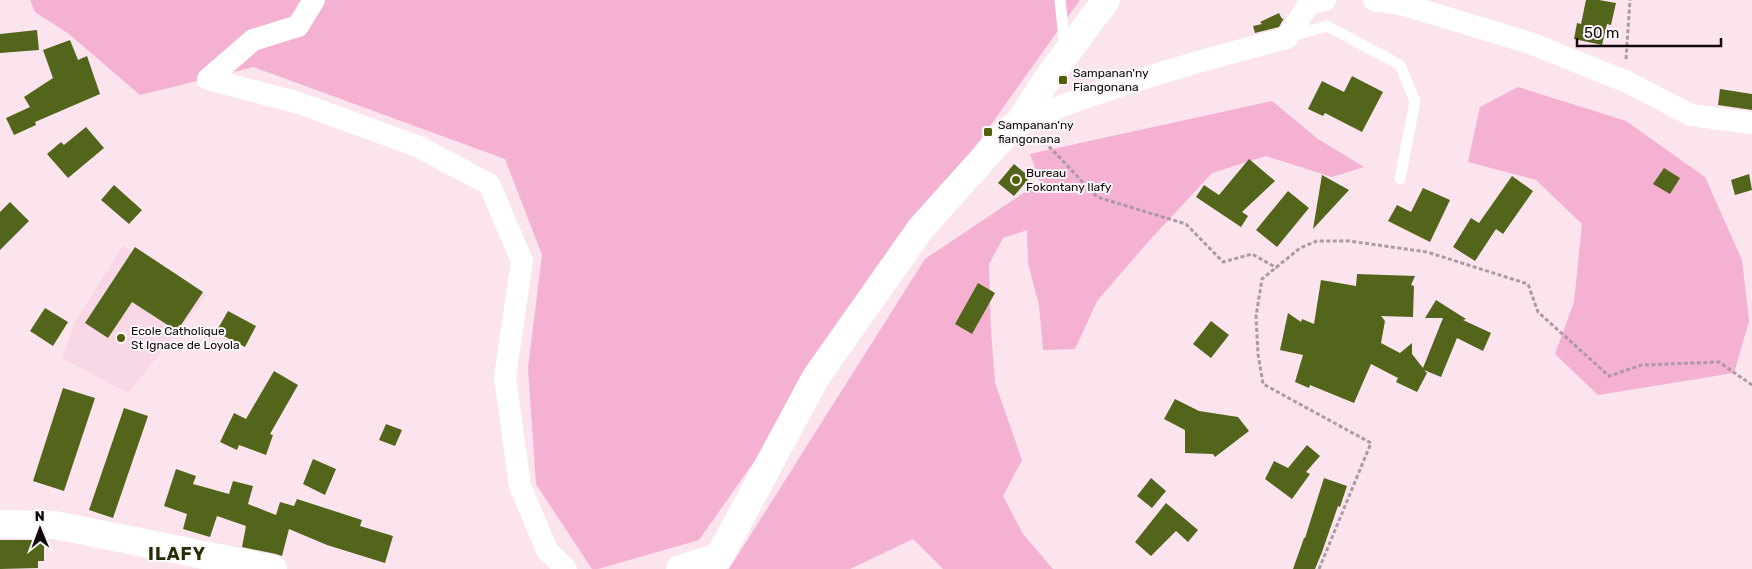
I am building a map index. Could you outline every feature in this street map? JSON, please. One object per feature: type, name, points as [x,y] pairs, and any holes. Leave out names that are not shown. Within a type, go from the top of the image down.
[{"type":"street","points":[[314,0],[298,26],[253,40],[208,79],[299,103],[417,146],[489,184],[522,260],[505,377],[520,486],[547,550],[566,569]]},
{"type":"street","points":[[1020,122],[1046,81],[1106,0]]},
{"type":"street","points":[[680,569],[720,557],[816,377],[921,228],[1009,130],[1020,122],[1074,100],[1172,68],[1287,38],[1309,4],[1325,0]]},
{"type":"street","points":[[1374,0],[1401,4],[1530,43],[1627,82],[1691,115],[1752,123]]},
{"type":"street","points":[[0,524],[55,525],[273,569]]},
{"type":"lane","points":[[1060,0],[1066,54]]},
{"type":"lane","points":[[1287,38],[1327,26],[1400,65],[1415,102],[1400,178]]},
{"type":"path","points":[[1627,82],[1626,53],[1630,0]]},
{"type":"path","points":[[1020,122],[1038,135],[1097,198],[1186,224],[1223,262],[1252,254],[1277,268]]},
{"type":"path","points":[[1318,569],[1371,444],[1263,384],[1258,354],[1256,316],[1262,279],[1300,248],[1317,241],[1349,241],[1427,252],[1528,284],[1538,312],[1609,376],[1642,366],[1719,362],[1752,386]]},
{"type":"shaded area","points":[[30,0],[1080,0],[699,540],[598,569],[592,569],[536,484],[528,368],[542,255],[505,159],[253,67],[140,95],[69,34],[35,12]]},
{"type":"shaded area","points":[[1518,87],[1626,121],[1705,177],[1742,260],[1749,321],[1734,373],[1598,395],[1555,354],[1574,302],[1582,224],[1536,180],[1468,162],[1480,107]]},
{"type":"shaded area","points":[[1272,101],[1318,139],[1364,167],[1332,177],[1266,156],[1212,173],[1097,301],[1075,349],[1043,350],[1039,305],[1028,263],[1027,230],[1003,238],[989,264],[995,383],[1022,460],[1003,496],[1023,534],[1053,569],[943,569],[913,539],[850,569],[729,569],[925,259],[1040,182],[1030,154]]},
{"type":"shaded area","name":"Ecole Catholique St Ignace de Loyola","points":[[123,246],[207,295],[128,393],[62,358],[77,318]]},
{"type":"building","points":[[1586,0],[1616,3],[1611,25],[1607,24],[1602,45],[1574,39],[1577,23],[1581,24]]},
{"type":"building","points":[[1279,13],[1282,19],[1284,18],[1279,27],[1255,33],[1253,26],[1262,24],[1260,22]]},
{"type":"building","points":[[37,30],[39,50],[0,53],[0,34]]},
{"type":"building","points":[[70,40],[78,60],[87,56],[100,94],[35,122],[36,125],[14,135],[6,118],[30,107],[24,97],[53,78],[43,50]]},
{"type":"building","points":[[1352,76],[1383,92],[1362,132],[1325,113],[1323,116],[1308,109],[1322,81],[1344,92]]},
{"type":"building","points":[[1720,89],[1752,94],[1752,110],[1718,105]]},
{"type":"building","points":[[86,127],[104,148],[68,178],[47,154],[61,142],[64,145]]},
{"type":"building","points":[[1249,159],[1275,181],[1242,212],[1248,216],[1241,227],[1196,197],[1204,185],[1219,195]]},
{"type":"building","points":[[1014,164],[1030,177],[1014,196],[998,183]]},
{"type":"building","points":[[1664,168],[1680,178],[1670,194],[1653,184]]},
{"type":"building","points":[[1749,174],[1752,190],[1735,195],[1731,180]]},
{"type":"building","points":[[1322,175],[1349,190],[1313,229]]},
{"type":"building","points":[[1512,176],[1533,191],[1503,234],[1496,229],[1475,261],[1453,247],[1471,218],[1479,223]]},
{"type":"building","points":[[114,185],[142,210],[129,224],[101,200]]},
{"type":"building","points":[[1423,188],[1450,200],[1430,242],[1388,221],[1397,205],[1411,212]]},
{"type":"building","points":[[1288,191],[1309,208],[1277,247],[1256,230]]},
{"type":"building","points":[[10,202],[29,221],[0,250],[0,212]]},
{"type":"building","points":[[135,247],[203,292],[177,331],[132,302],[108,338],[85,323]]},
{"type":"building","points":[[1357,274],[1415,276],[1411,285],[1414,286],[1413,317],[1381,316],[1385,321],[1381,343],[1400,353],[1412,343],[1412,354],[1423,368],[1443,318],[1425,318],[1436,300],[1466,319],[1463,320],[1491,333],[1483,351],[1457,338],[1441,377],[1424,370],[1427,373],[1417,392],[1396,382],[1398,378],[1371,364],[1354,403],[1310,385],[1309,388],[1295,382],[1303,355],[1280,350],[1288,313],[1301,322],[1302,319],[1314,324],[1321,280],[1356,286]]},
{"type":"building","points":[[978,283],[995,293],[972,334],[955,324]]},
{"type":"building","points":[[45,308],[68,322],[53,346],[30,331]]},
{"type":"building","points":[[228,311],[256,326],[245,347],[216,332]]},
{"type":"building","points":[[1211,321],[1229,335],[1211,358],[1193,344]]},
{"type":"building","points":[[274,371],[298,385],[270,434],[273,435],[266,455],[239,445],[237,450],[220,442],[234,413],[246,419]]},
{"type":"building","points":[[63,388],[95,398],[64,491],[33,481]]},
{"type":"building","points":[[1175,399],[1199,411],[1238,417],[1249,431],[1215,457],[1213,454],[1185,453],[1185,430],[1164,419]]},
{"type":"building","points":[[124,408],[148,416],[113,518],[89,510]]},
{"type":"building","points":[[386,424],[402,430],[395,446],[379,440]]},
{"type":"building","points":[[1307,445],[1320,456],[1306,472],[1310,474],[1292,499],[1265,479],[1274,461],[1288,468]]},
{"type":"building","points":[[313,459],[336,469],[325,495],[303,484]]},
{"type":"building","points":[[176,469],[196,476],[193,484],[229,494],[233,481],[253,486],[248,504],[276,515],[280,502],[294,506],[297,499],[362,520],[360,526],[393,536],[385,563],[327,545],[289,529],[282,556],[242,547],[246,526],[217,516],[210,537],[183,529],[187,514],[164,506]]},
{"type":"building","points":[[1151,478],[1166,491],[1152,508],[1137,496]]},
{"type":"building","points":[[1324,478],[1347,486],[1340,507],[1338,506],[1315,569],[1293,569],[1305,538]]},
{"type":"building","points":[[1166,503],[1198,530],[1188,542],[1176,531],[1151,556],[1135,542]]},
{"type":"building","points":[[0,540],[44,540],[44,561],[38,561],[38,568],[0,569]]},
{"type":"place","name":"Sampanan'ny Fiangonana","points":[[1063,80]]},
{"type":"place","name":"Sampanan'ny fiangonana","points":[[988,132]]},
{"type":"place","name":"Bureau Fokontany Ilafy","points":[[1016,180]]},
{"type":"place","name":"Ecole Catholique St Ignace de Loyola","points":[[121,338]]},
{"type":"district","name":"ILAFY","points":[[177,554]]}]
